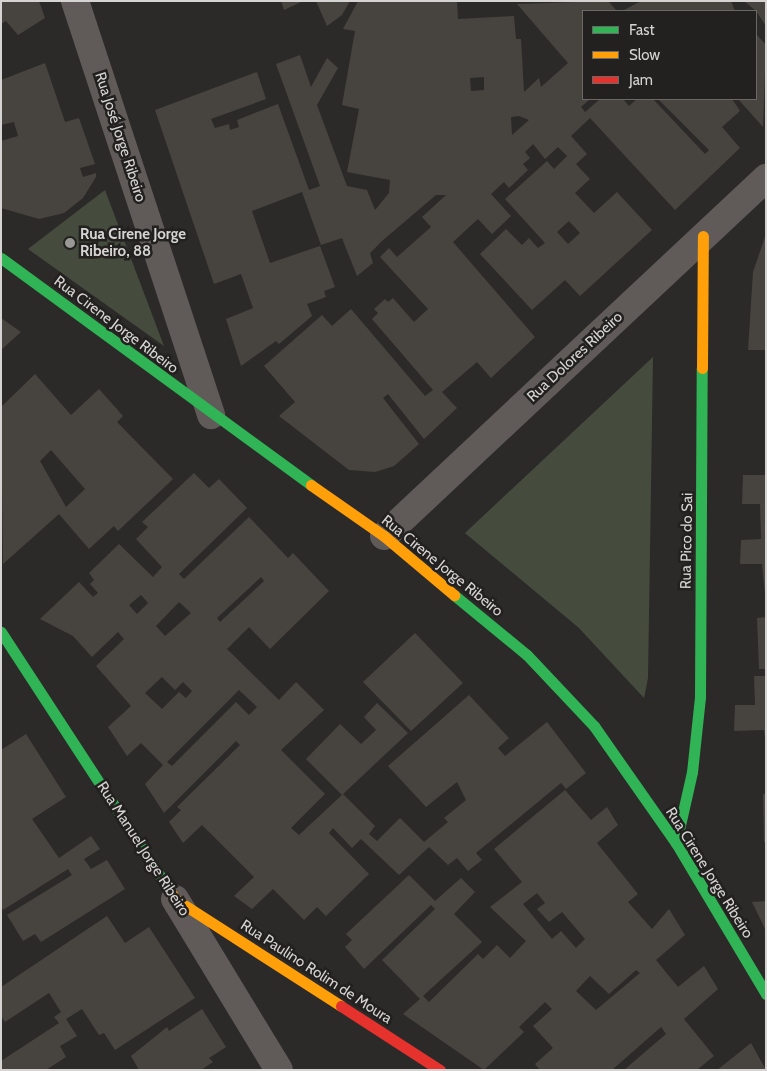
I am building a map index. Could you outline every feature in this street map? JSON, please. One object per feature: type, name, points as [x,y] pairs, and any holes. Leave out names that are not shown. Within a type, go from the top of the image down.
[{"type":"street","name":"Rua José Jorge Ribeiro","points":[[75,1],[211,415]]},
{"type":"street","name":"Rua Dolores Ribeiro","points":[[384,536],[766,178]]},
{"type":"street","name":"Rua Pico do Sai","points":[[676,843],[692,772],[700,697],[703,236]]},
{"type":"street","name":"Rua Cirene Jorge Ribeiro","points":[[1,258],[211,415],[384,536],[527,655],[594,726],[676,843],[766,994]]},
{"type":"street","name":"Rua Manuel Jorge Ribeiro","points":[[1,632],[176,899],[279,1070]]},
{"type":"street","name":"Rua Paulino Rolim de Moura","points":[[176,899],[440,1070]]},
{"type":"green space","points":[[105,190],[164,346],[28,249]]},
{"type":"green space","points":[[653,357],[648,678],[644,698],[579,628],[465,533]]},
{"type":"building","points":[[1,1],[39,1],[45,18],[18,35],[6,21],[1,24]]},
{"type":"building","points":[[281,1],[303,1],[284,10]]},
{"type":"building","points":[[316,1],[350,1],[342,15],[327,26]]},
{"type":"building","points":[[358,1],[457,1],[458,19],[514,16],[516,39],[521,39],[524,92],[539,78],[541,87],[568,63],[517,4],[608,1],[616,10],[582,10],[582,100],[589,100],[581,107],[585,112],[599,100],[624,100],[629,106],[636,100],[654,100],[705,154],[709,150],[659,100],[733,100],[740,111],[722,127],[740,148],[675,210],[590,118],[571,136],[587,154],[576,164],[590,179],[575,193],[594,213],[617,192],[652,230],[580,296],[565,280],[532,310],[480,254],[506,229],[522,245],[529,238],[538,248],[545,243],[505,199],[547,161],[554,169],[567,156],[558,147],[545,159],[533,144],[525,152],[530,158],[523,164],[528,170],[509,188],[504,182],[491,194],[511,216],[492,234],[478,219],[453,242],[535,337],[491,378],[477,362],[442,392],[457,408],[424,439],[388,394],[383,398],[419,444],[394,466],[375,472],[349,470],[279,416],[295,402],[264,366],[322,315],[332,326],[351,309],[425,396],[433,390],[372,319],[378,313],[374,309],[385,299],[388,302],[393,298],[414,322],[428,309],[380,257],[389,248],[397,257],[431,227],[422,217],[446,195],[436,195],[382,241],[370,253],[373,263],[357,276],[342,238],[321,245],[302,192],[252,211],[270,263],[320,246],[335,287],[324,291],[326,297],[307,304],[312,316],[279,344],[276,341],[241,366],[226,319],[253,308],[241,274],[214,284],[155,110],[257,72],[266,99],[211,119],[215,128],[229,124],[230,130],[239,127],[237,120],[278,104],[309,190],[320,186],[276,64],[300,55],[311,87],[327,58],[338,68],[317,105],[347,186],[367,190],[375,210],[389,193],[390,180],[347,172],[359,109],[342,105],[355,31],[343,29]],"holes":[[[484,77],[484,90],[471,91],[470,78]],[[519,116],[529,120],[512,135],[511,117]],[[569,221],[580,233],[568,244],[557,232]]]},
{"type":"building","points":[[641,1],[731,1],[735,10],[624,10]]},
{"type":"building","points":[[744,1],[766,1],[766,26],[757,10]]},
{"type":"building","points":[[757,35],[766,45],[763,127],[739,100],[757,100]]},
{"type":"building","points":[[45,63],[65,122],[79,118],[95,164],[80,168],[83,177],[96,173],[96,177],[83,198],[64,213],[39,219],[1,208],[1,141],[18,136],[14,122],[1,125],[1,80]]},
{"type":"building","points":[[766,234],[766,350],[748,350],[753,272]]},
{"type":"building","points":[[1,318],[21,332],[1,350]]},
{"type":"building","points":[[35,374],[71,415],[99,389],[123,416],[117,422],[173,479],[118,531],[114,526],[89,549],[59,514],[3,564],[1,407]],"holes":[[[51,450],[85,489],[66,507],[40,461]]]},
{"type":"building","points":[[194,473],[209,488],[219,479],[247,508],[179,574],[184,579],[249,517],[288,558],[293,553],[329,591],[270,649],[249,627],[227,649],[279,700],[296,682],[324,710],[281,750],[325,794],[291,828],[299,835],[343,794],[375,826],[369,834],[377,841],[400,818],[424,842],[448,822],[444,818],[466,800],[457,782],[426,807],[388,766],[469,695],[509,738],[498,748],[505,756],[547,722],[586,773],[566,789],[561,783],[476,853],[482,860],[468,871],[457,858],[448,865],[429,847],[399,875],[361,839],[352,848],[333,828],[329,833],[369,874],[326,916],[317,907],[304,920],[273,889],[252,909],[234,896],[254,877],[202,825],[183,843],[169,822],[181,810],[177,807],[240,745],[236,741],[164,813],[145,784],[163,765],[141,743],[127,756],[108,727],[131,706],[96,666],[124,639],[118,632],[92,657],[73,636],[40,619],[79,582],[93,597],[98,593],[90,584],[94,580],[89,573],[119,544],[153,577],[162,567],[136,539],[148,527],[142,522]],"holes":[[[261,577],[264,581],[220,622],[217,618]],[[141,595],[148,603],[137,614],[129,605]],[[179,602],[191,613],[165,636],[156,626]],[[162,677],[175,690],[183,682],[192,691],[186,698],[179,692],[162,709],[145,693]],[[239,690],[257,707],[249,715],[236,702],[172,766],[167,762]]]},
{"type":"building","points":[[743,475],[766,475],[766,604],[762,564],[740,564],[741,540],[761,539],[760,504],[742,504]]},
{"type":"building","points":[[766,617],[766,669],[759,669],[757,618]]},
{"type":"building","points":[[415,633],[463,683],[411,731],[363,682]]},
{"type":"building","points":[[754,676],[766,676],[766,744],[764,730],[734,731],[735,705],[755,705]]},
{"type":"building","points":[[377,703],[408,733],[342,795],[306,759],[340,724],[361,744],[376,730],[364,717]]},
{"type":"building","points":[[26,734],[66,797],[32,819],[59,858],[91,836],[100,849],[84,859],[91,869],[107,860],[125,889],[41,942],[35,934],[23,941],[7,915],[72,875],[68,869],[3,910],[1,906],[1,750]]},
{"type":"building","points":[[565,790],[591,820],[607,807],[618,825],[597,843],[638,894],[628,902],[652,929],[669,909],[685,935],[656,960],[678,987],[704,966],[718,989],[684,1019],[714,1056],[697,1070],[624,1070],[666,1034],[661,1027],[612,1070],[540,1070],[535,1064],[553,1048],[533,1026],[552,1009],[545,1002],[519,1027],[524,1032],[484,1070],[403,1014],[420,999],[382,960],[435,909],[431,905],[364,969],[345,947],[352,940],[346,934],[409,875],[435,901],[461,878],[475,892],[454,914],[482,942],[423,996],[429,1002],[478,954],[483,959],[497,945],[510,958],[526,941],[490,907],[522,882],[494,849]],"holes":[[[537,893],[545,903],[537,909],[549,922],[562,912],[585,939],[576,948],[561,931],[552,939],[523,904]],[[636,970],[640,973],[596,1010],[576,991],[590,976],[609,994]]]},
{"type":"building","points":[[763,794],[766,794],[766,842],[764,842]]},
{"type":"building","points":[[766,901],[766,931],[752,902]]},
{"type":"building","points":[[107,916],[125,943],[149,927],[195,998],[115,1050],[104,1033],[99,1035],[82,1009],[66,1019],[77,1036],[60,1046],[66,1057],[46,1070],[1,1070],[1,1061],[59,1023],[54,1017],[61,1012],[49,993],[5,1022],[1,1016],[1,987]]},
{"type":"building","points":[[202,1009],[226,1047],[209,1058],[213,1062],[201,1070],[139,1070],[131,1056],[167,1027],[169,1031]]},
{"type":"building","points":[[751,1043],[766,1070],[717,1070],[731,1059]]},
{"type":"traffic: fast","points":[[1,258],[311,485]]},
{"type":"traffic: fast","points":[[676,843],[692,772],[700,697],[702,368]]},
{"type":"traffic: fast","points":[[454,595],[527,655],[594,726],[676,843],[766,994]]},
{"type":"traffic: fast","points":[[1,632],[165,884]]},
{"type":"traffic: slow","points":[[702,368],[703,236]]},
{"type":"traffic: slow","points":[[311,485],[384,536],[454,595]]},
{"type":"traffic: slow","points":[[165,884],[175,899],[341,1006]]},
{"type":"traffic: jam","points":[[341,1006],[440,1070]]},
{"type":"place","name":"Rua Cirene Jorge Ribeiro, 88","points":[[70,243]]}]
